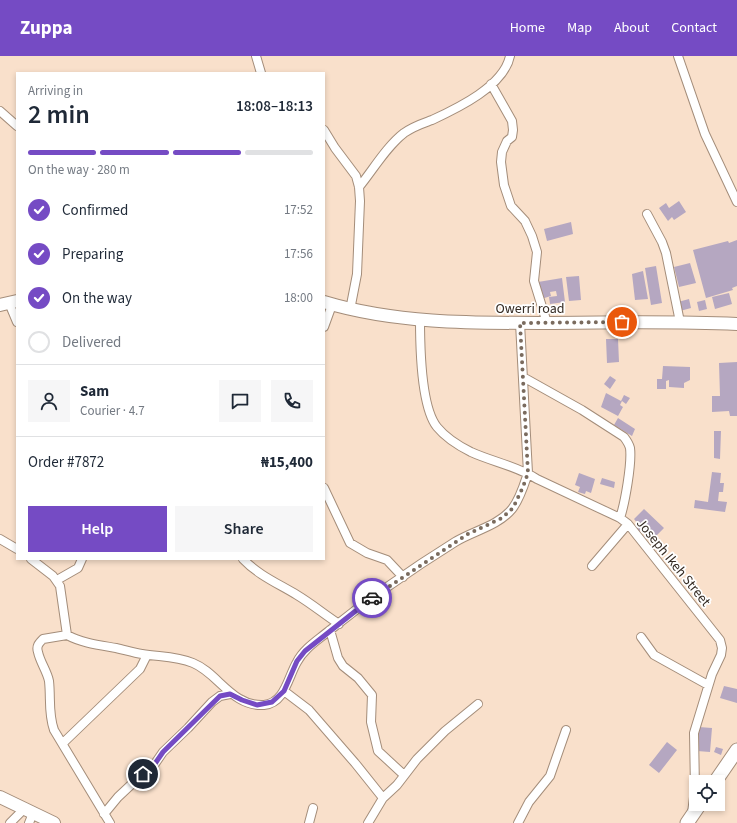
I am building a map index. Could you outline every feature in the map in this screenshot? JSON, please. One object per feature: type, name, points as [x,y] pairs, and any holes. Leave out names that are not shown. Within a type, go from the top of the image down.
[{"type":"main road","name":"Owerri road","points":[[328,304],[350,310],[445,321],[520,323],[680,322],[737,324]]},
{"type":"main road","points":[[720,775],[737,750]]},
{"type":"main road","points":[[0,797],[29,815],[54,823]]},
{"type":"street","points":[[256,56],[261,72]]},
{"type":"street","points":[[359,187],[403,134],[418,124],[431,120],[476,96],[500,77],[509,62],[510,56]]},
{"type":"street","points":[[678,56],[705,134],[737,202]]},
{"type":"street","points":[[491,84],[512,121],[512,137],[507,142],[502,152],[501,162],[504,185],[512,206],[525,221],[535,247],[537,261],[534,272],[534,281],[547,323]]},
{"type":"street","points":[[0,111],[16,125]]},
{"type":"street","points":[[325,132],[356,176],[359,187],[360,201],[357,274],[350,310]]},
{"type":"street","points":[[647,214],[662,242],[666,253],[680,322]]},
{"type":"street","points":[[9,303],[16,320]]},
{"type":"street","points":[[325,321],[328,304]]},
{"type":"street","name":"Joseph Ikeh Street","points":[[420,319],[420,341],[427,404],[436,426],[448,438],[470,451],[528,473],[620,518],[628,524],[720,640],[722,648],[721,656],[708,685]]},
{"type":"street","points":[[110,823],[54,730],[50,718],[47,672],[38,652],[38,645],[43,639],[67,635],[77,640],[147,655],[166,656],[195,664],[219,682],[230,694],[257,705],[265,705],[272,702],[284,691],[297,661],[305,651],[330,630],[403,577],[468,534],[502,518],[513,508],[528,473],[520,323]]},
{"type":"street","points":[[523,378],[582,410],[624,437],[630,451],[624,506],[620,518]]},
{"type":"street","points":[[325,490],[350,543],[367,553],[387,560],[403,577]]},
{"type":"street","points":[[592,566],[628,524]]},
{"type":"street","points":[[0,539],[16,548]]},
{"type":"street","points":[[32,560],[57,580],[60,586],[67,635]]},
{"type":"street","points":[[57,580],[78,568],[82,560]]},
{"type":"street","points":[[244,560],[259,573],[298,596],[339,624]]},
{"type":"street","points":[[330,630],[338,658],[343,666],[358,678],[372,695],[371,722],[378,751],[404,775]]},
{"type":"street","points":[[641,637],[654,655],[708,685],[694,733],[694,789],[689,819]]},
{"type":"street","points":[[63,743],[140,669],[147,655]]},
{"type":"street","points":[[284,691],[309,710],[383,798]]},
{"type":"street","points":[[104,814],[118,797],[152,768],[163,752],[212,702],[220,696],[230,694]]},
{"type":"street","points":[[368,823],[383,798],[417,759],[445,731],[478,704]]},
{"type":"street","points":[[518,823],[528,802],[550,776],[566,730]]},
{"type":"street","points":[[309,823],[313,808]]},
{"type":"street","points":[[10,823],[29,815]]},
{"type":"building","points":[[679,201],[686,212],[674,220],[672,217],[668,221],[659,208],[666,203],[669,208]]},
{"type":"building","points":[[571,222],[573,234],[547,241],[544,229]]},
{"type":"building","points":[[737,240],[737,286],[732,288],[733,290],[706,298],[693,250]]},
{"type":"building","points":[[690,263],[696,283],[679,287],[674,267]]},
{"type":"building","points":[[656,266],[662,303],[651,305],[645,268]]},
{"type":"building","points":[[643,271],[648,299],[635,300],[632,274]]},
{"type":"building","points":[[579,276],[581,300],[569,301],[566,277]]},
{"type":"building","points":[[562,278],[565,302],[550,304],[549,297],[557,296],[556,291],[550,292],[551,296],[541,299],[538,282]]},
{"type":"building","points":[[729,293],[732,304],[715,309],[712,297]]},
{"type":"building","points":[[689,299],[691,308],[680,311],[678,302]]},
{"type":"building","points":[[705,300],[707,309],[699,311],[697,302]]},
{"type":"building","points":[[606,339],[618,339],[619,362],[607,363]]},
{"type":"building","points":[[737,362],[737,416],[730,416],[729,411],[712,412],[712,396],[720,396],[719,363]]},
{"type":"building","points":[[663,366],[690,367],[690,380],[684,383],[684,388],[669,387],[669,380],[666,381],[666,389],[657,389],[657,379],[662,379]]},
{"type":"building","points":[[610,376],[616,380],[610,389],[604,384]]},
{"type":"building","points":[[606,393],[621,401],[624,395],[630,398],[626,404],[622,401],[620,405],[623,407],[618,416],[601,407]]},
{"type":"building","points":[[618,418],[635,429],[632,436],[614,425]]},
{"type":"building","points":[[714,431],[721,431],[720,459],[714,458]]},
{"type":"building","points":[[712,472],[721,473],[720,483],[724,483],[723,492],[719,492],[718,501],[727,502],[725,512],[694,508],[695,500],[708,502]]},
{"type":"building","points":[[579,473],[595,479],[591,493],[586,491],[585,494],[578,492],[580,487],[575,485]]},
{"type":"building","points":[[602,478],[615,482],[614,488],[600,484]]},
{"type":"building","points":[[644,509],[664,528],[653,539],[648,535],[645,538],[644,537],[646,534],[641,529],[639,532],[634,527],[638,524],[634,519]]},
{"type":"building","points":[[724,686],[737,689],[737,703],[720,698]]},
{"type":"building","points":[[699,727],[712,728],[710,752],[697,751]]},
{"type":"building","points":[[667,742],[677,750],[659,773],[649,765]]},
{"type":"building","points":[[716,747],[723,749],[721,755],[714,752]]},
{"type":"way so far","points":[[372,598],[468,534],[502,518],[513,508],[528,473],[520,323],[622,322]]},
{"type":"route","points":[[143,774],[152,768],[163,752],[212,702],[220,696],[230,694],[257,705],[265,705],[272,702],[284,691],[297,661],[305,651],[372,598]]}]
